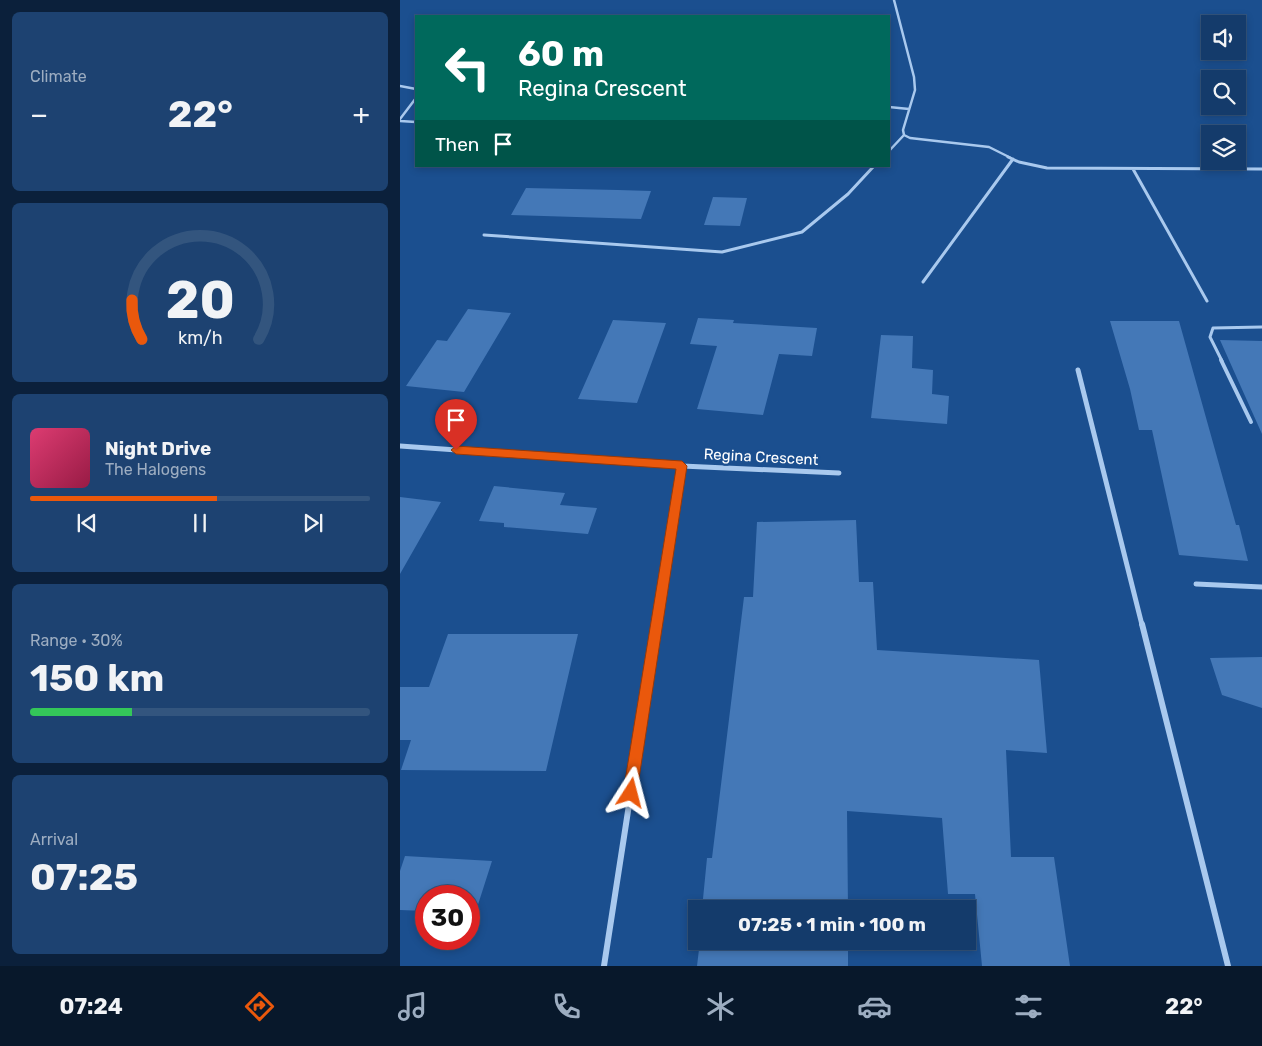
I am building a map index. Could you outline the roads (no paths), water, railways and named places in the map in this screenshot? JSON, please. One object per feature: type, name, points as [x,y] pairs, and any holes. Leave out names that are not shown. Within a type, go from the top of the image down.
[{"type":"street","points":[[1078,370],[1228,966]]},
{"type":"street","name":"Regina Crescent","points":[[400,446],[682,466],[839,474]]},
{"type":"street","name":"Regina Crescent","points":[[604,966],[682,466]]},
{"type":"street","points":[[1196,584],[1262,587]]},
{"type":"lane","points":[[894,0],[914,77],[915,90],[908,109],[903,130],[904,135]]},
{"type":"lane","points":[[400,86],[415,90]]},
{"type":"lane","points":[[415,99],[400,120],[415,122]]},
{"type":"lane","points":[[890,107],[908,109]]},
{"type":"lane","points":[[890,150],[904,135]]},
{"type":"lane","points":[[904,135],[918,140],[989,148],[1025,164],[1047,168],[1262,169]]},
{"type":"lane","points":[[923,282],[1013,159]]},
{"type":"lane","points":[[484,235],[722,252],[802,232],[848,194],[873,167]]},
{"type":"lane","points":[[1132,169],[1207,301]]},
{"type":"lane","points":[[1251,422],[1210,337],[1213,328],[1226,326],[1262,327]]}]
